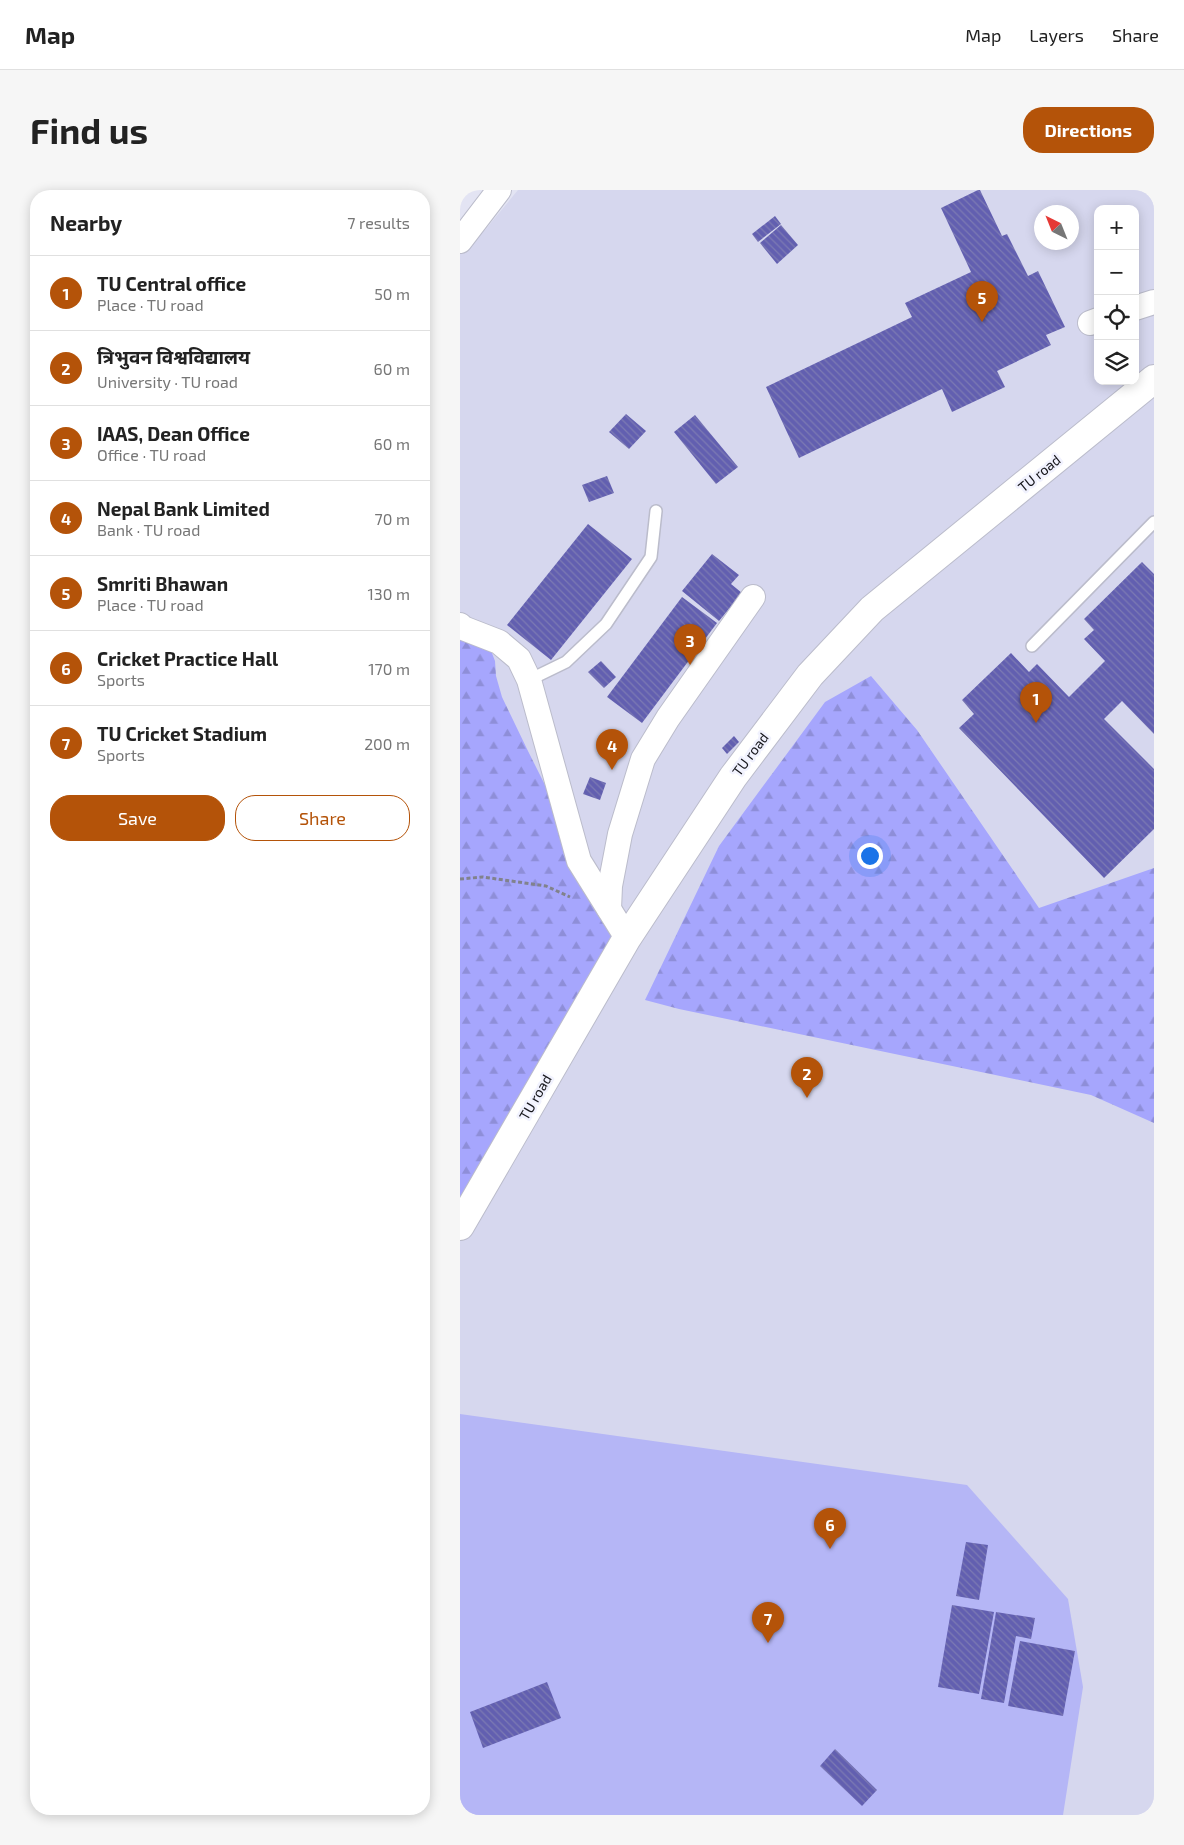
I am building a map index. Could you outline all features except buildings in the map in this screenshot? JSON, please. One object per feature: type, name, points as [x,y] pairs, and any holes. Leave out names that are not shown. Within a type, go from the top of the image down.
[{"type":"street","points":[[460,241],[499,190]]},
{"type":"street","points":[[1139,307],[1154,302]]},
{"type":"street","name":"TU road","points":[[460,1226],[627,938],[732,777],[810,675],[872,610],[1154,379]]},
{"type":"street","points":[[609,909],[610,886],[620,834],[643,760],[668,718],[753,597]]},
{"type":"street","points":[[460,625],[499,642],[519,659],[529,680],[579,861],[627,938]]},
{"type":"lane","points":[[529,680],[566,662],[606,624],[651,557],[656,510]]},
{"type":"lane","points":[[1032,646],[1154,522]]},
{"type":"path","points":[[460,879],[483,877],[546,886],[583,902],[609,909]]},
{"type":"shaded area","points":[[518,190],[1154,190],[1154,1815],[460,1815],[460,252],[485,230]]},
{"type":"shaded area","points":[[460,1414],[967,1485],[1068,1599],[1083,1687],[1063,1815],[460,1815]]},
{"type":"green space","points":[[460,619],[490,648],[495,661],[496,676],[502,697],[527,749],[546,787],[627,929],[460,1203]]},
{"type":"green space","points":[[871,676],[917,730],[1039,908],[1154,868],[1154,1123],[1091,1095],[679,1009],[645,1000],[719,846],[825,702]]},
{"type":"place","name":"Smriti Bhawan","points":[[982,322]]},
{"type":"place","name":"IAAS, Dean Office","points":[[690,665]]},
{"type":"place","name":"TU Central office","points":[[1036,723]]},
{"type":"place","name":"Nepal Bank Limited","points":[[612,770]]},
{"type":"place","name":"त्रिभुवन विश्वविद्यालय","points":[[807,1098]]},
{"type":"place","name":"Cricket Practice Hall","points":[[830,1549]]},
{"type":"place","name":"TU Cricket Stadium","points":[[768,1643]]}]
